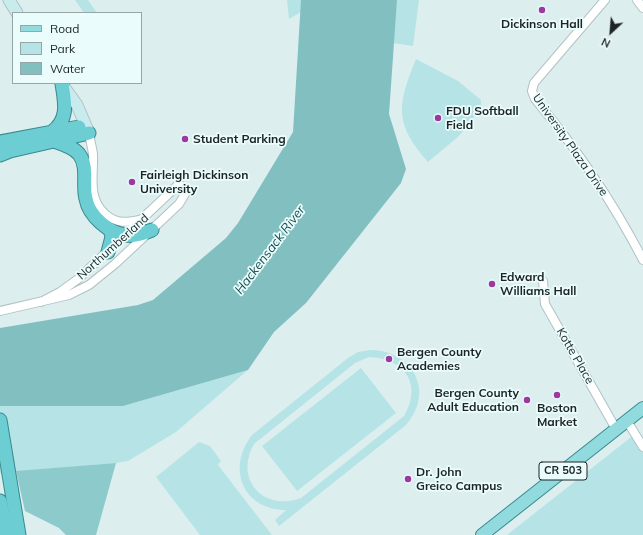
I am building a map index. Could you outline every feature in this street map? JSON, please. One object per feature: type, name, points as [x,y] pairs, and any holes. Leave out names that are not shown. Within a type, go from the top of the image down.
[{"type":"highway","points":[[53,137],[63,120],[66,106],[62,84]]},
{"type":"highway","points":[[0,155],[53,137],[88,129]]},
{"type":"highway","points":[[0,142],[53,137],[79,155],[84,163],[86,201],[102,223],[110,229],[126,236],[139,235],[152,230]]},
{"type":"highway","points":[[108,252],[111,244],[110,229]]},
{"type":"highway","points":[[0,420],[19,535]]},
{"type":"highway","points":[[0,501],[6,535]]},
{"type":"main road","points":[[9,0],[16,12]]},
{"type":"main road","points":[[62,84],[77,105],[88,129]]},
{"type":"main road","name":"CR 503","points":[[482,535],[643,408]]},
{"type":"street","name":"University Plaza Drive","points":[[605,0],[534,83],[532,92],[535,99],[573,145],[595,177],[616,210],[643,260]]},
{"type":"street","points":[[637,0],[643,8]]},
{"type":"street","points":[[88,129],[93,153],[94,197],[97,205],[112,220],[130,222],[143,219]]},
{"type":"street","name":"Northumberland","points":[[41,302],[60,292],[78,279],[126,236],[179,184],[185,189],[185,194],[179,204],[152,230]]},
{"type":"street","points":[[0,311],[69,295],[89,285],[115,264],[152,230]]},
{"type":"street","name":"Kotte Place","points":[[543,281],[545,304],[616,429]]},
{"type":"street","points":[[627,421],[643,447]]},
{"type":"green space","points":[[75,0],[88,0],[96,12],[83,12]]},
{"type":"green space","points":[[287,0],[301,0],[301,12],[289,19]]},
{"type":"green space","points":[[397,0],[419,0],[413,46],[393,43]]},
{"type":"green space","name":"FDU Softball Field","points":[[416,59],[458,81],[481,100],[481,108],[459,136],[428,162],[417,149],[409,136],[404,125],[402,114],[402,102],[405,89]]},
{"type":"green space","points":[[370,350],[385,352],[398,357],[408,365],[415,375],[419,386],[419,399],[415,412],[406,425],[279,526],[275,520],[286,510],[271,508],[259,503],[249,495],[243,485],[240,473],[240,461],[244,448],[252,435],[348,358],[358,352]],"holes":[[[369,357],[392,362],[400,368],[407,375],[411,384],[409,404],[404,416],[301,498],[287,501],[275,500],[264,496],[256,489],[250,480],[248,469],[249,457],[254,444],[355,363]]]},
{"type":"green space","points":[[361,368],[396,413],[297,491],[262,446]]},
{"type":"green space","points":[[248,370],[176,432],[128,461],[0,473],[0,406],[123,406]]},
{"type":"green space","points":[[635,434],[643,447],[643,535],[507,535]]},
{"type":"green space","points":[[199,442],[210,446],[221,461],[218,465],[272,535],[200,535],[156,477]]},
{"type":"shaded area","points":[[116,463],[96,535],[66,535],[59,528],[25,511],[16,471]]},
{"type":"water","name":"Hackensack River","points":[[301,0],[397,0],[389,114],[406,169],[401,183],[306,303],[274,332],[248,370],[123,406],[0,406],[0,328],[138,305],[153,300],[226,238],[238,223],[293,132]]},
{"type":"place","name":"Dickinson Hall","points":[[542,10]]},
{"type":"place","name":"FDU Softball Field","points":[[438,118]]},
{"type":"place","name":"Student Parking","points":[[185,139]]},
{"type":"place","name":"Fairleigh Dickinson University","points":[[132,182]]},
{"type":"place","name":"Edward Williams Hall","points":[[492,284]]},
{"type":"place","name":"Bergen County Academies","points":[[389,359]]},
{"type":"place","name":"Boston Market","points":[[557,395]]},
{"type":"place","name":"Bergen County Adult Education","points":[[527,400]]},
{"type":"place","name":"Dr. John Greico Campus","points":[[408,479]]}]
